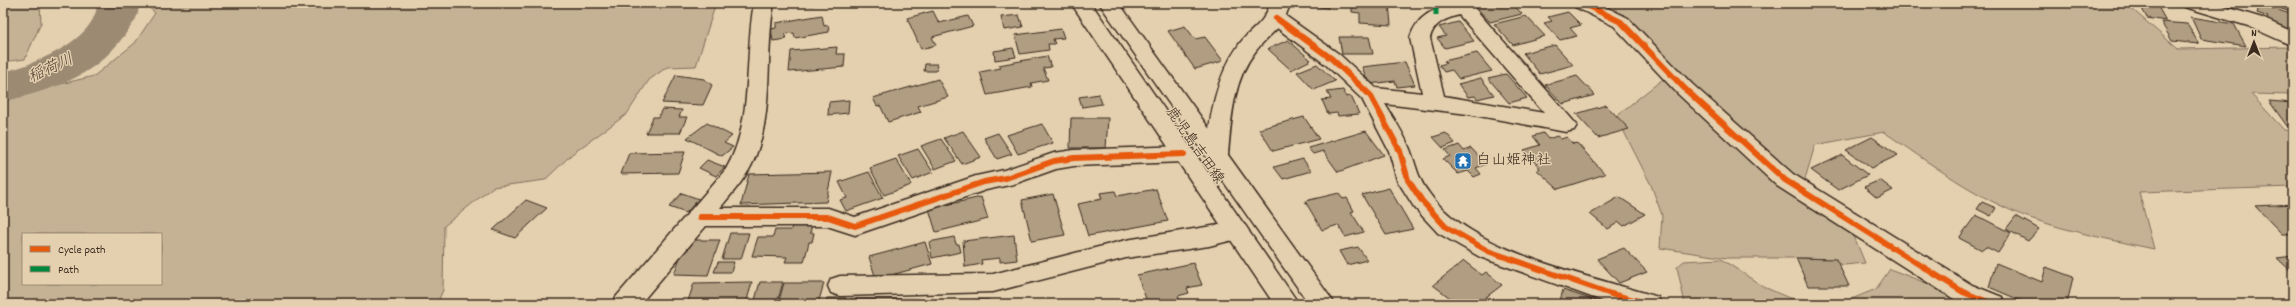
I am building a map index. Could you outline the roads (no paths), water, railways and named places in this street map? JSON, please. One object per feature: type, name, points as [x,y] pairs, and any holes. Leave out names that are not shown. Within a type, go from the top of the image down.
[{"type":"street","points":[[625,304],[700,217],[734,175],[745,156],[753,134],[759,30],[764,3]]},
{"type":"street","name":"鹿児島吉田線","points":[[1081,3],[1287,304]]},
{"type":"street","name":"鹿児島吉田線","points":[[1109,3],[1323,304]]},
{"type":"street","points":[[1582,3],[1616,12],[1685,90],[1785,180],[1963,292],[1993,304]]},
{"type":"street","points":[[2192,3],[2255,22],[2293,40]]},
{"type":"street","points":[[1370,95],[1434,100],[1488,108],[1566,125],[1463,7],[1436,16],[1424,24],[1421,30],[1420,38],[1434,100]]},
{"type":"street","points":[[1217,155],[1221,115],[1232,74],[1246,49],[1278,10],[1370,95],[1400,151],[1408,180],[1422,201],[1446,227],[1488,252],[1612,294],[1649,304]]},
{"type":"street","points":[[700,217],[828,217],[855,226],[984,182],[1006,178],[1054,161],[1074,158],[1143,157],[1184,154]]},
{"type":"street","points":[[840,286],[993,283],[1126,249],[1209,238],[1237,231]]},
{"type":"waterway","name":"稲荷川","points":[[3,87],[42,77],[71,63],[99,40],[118,15],[118,3]]},
{"type":"place","name":"白山姫神社","points":[[1463,161]]}]
